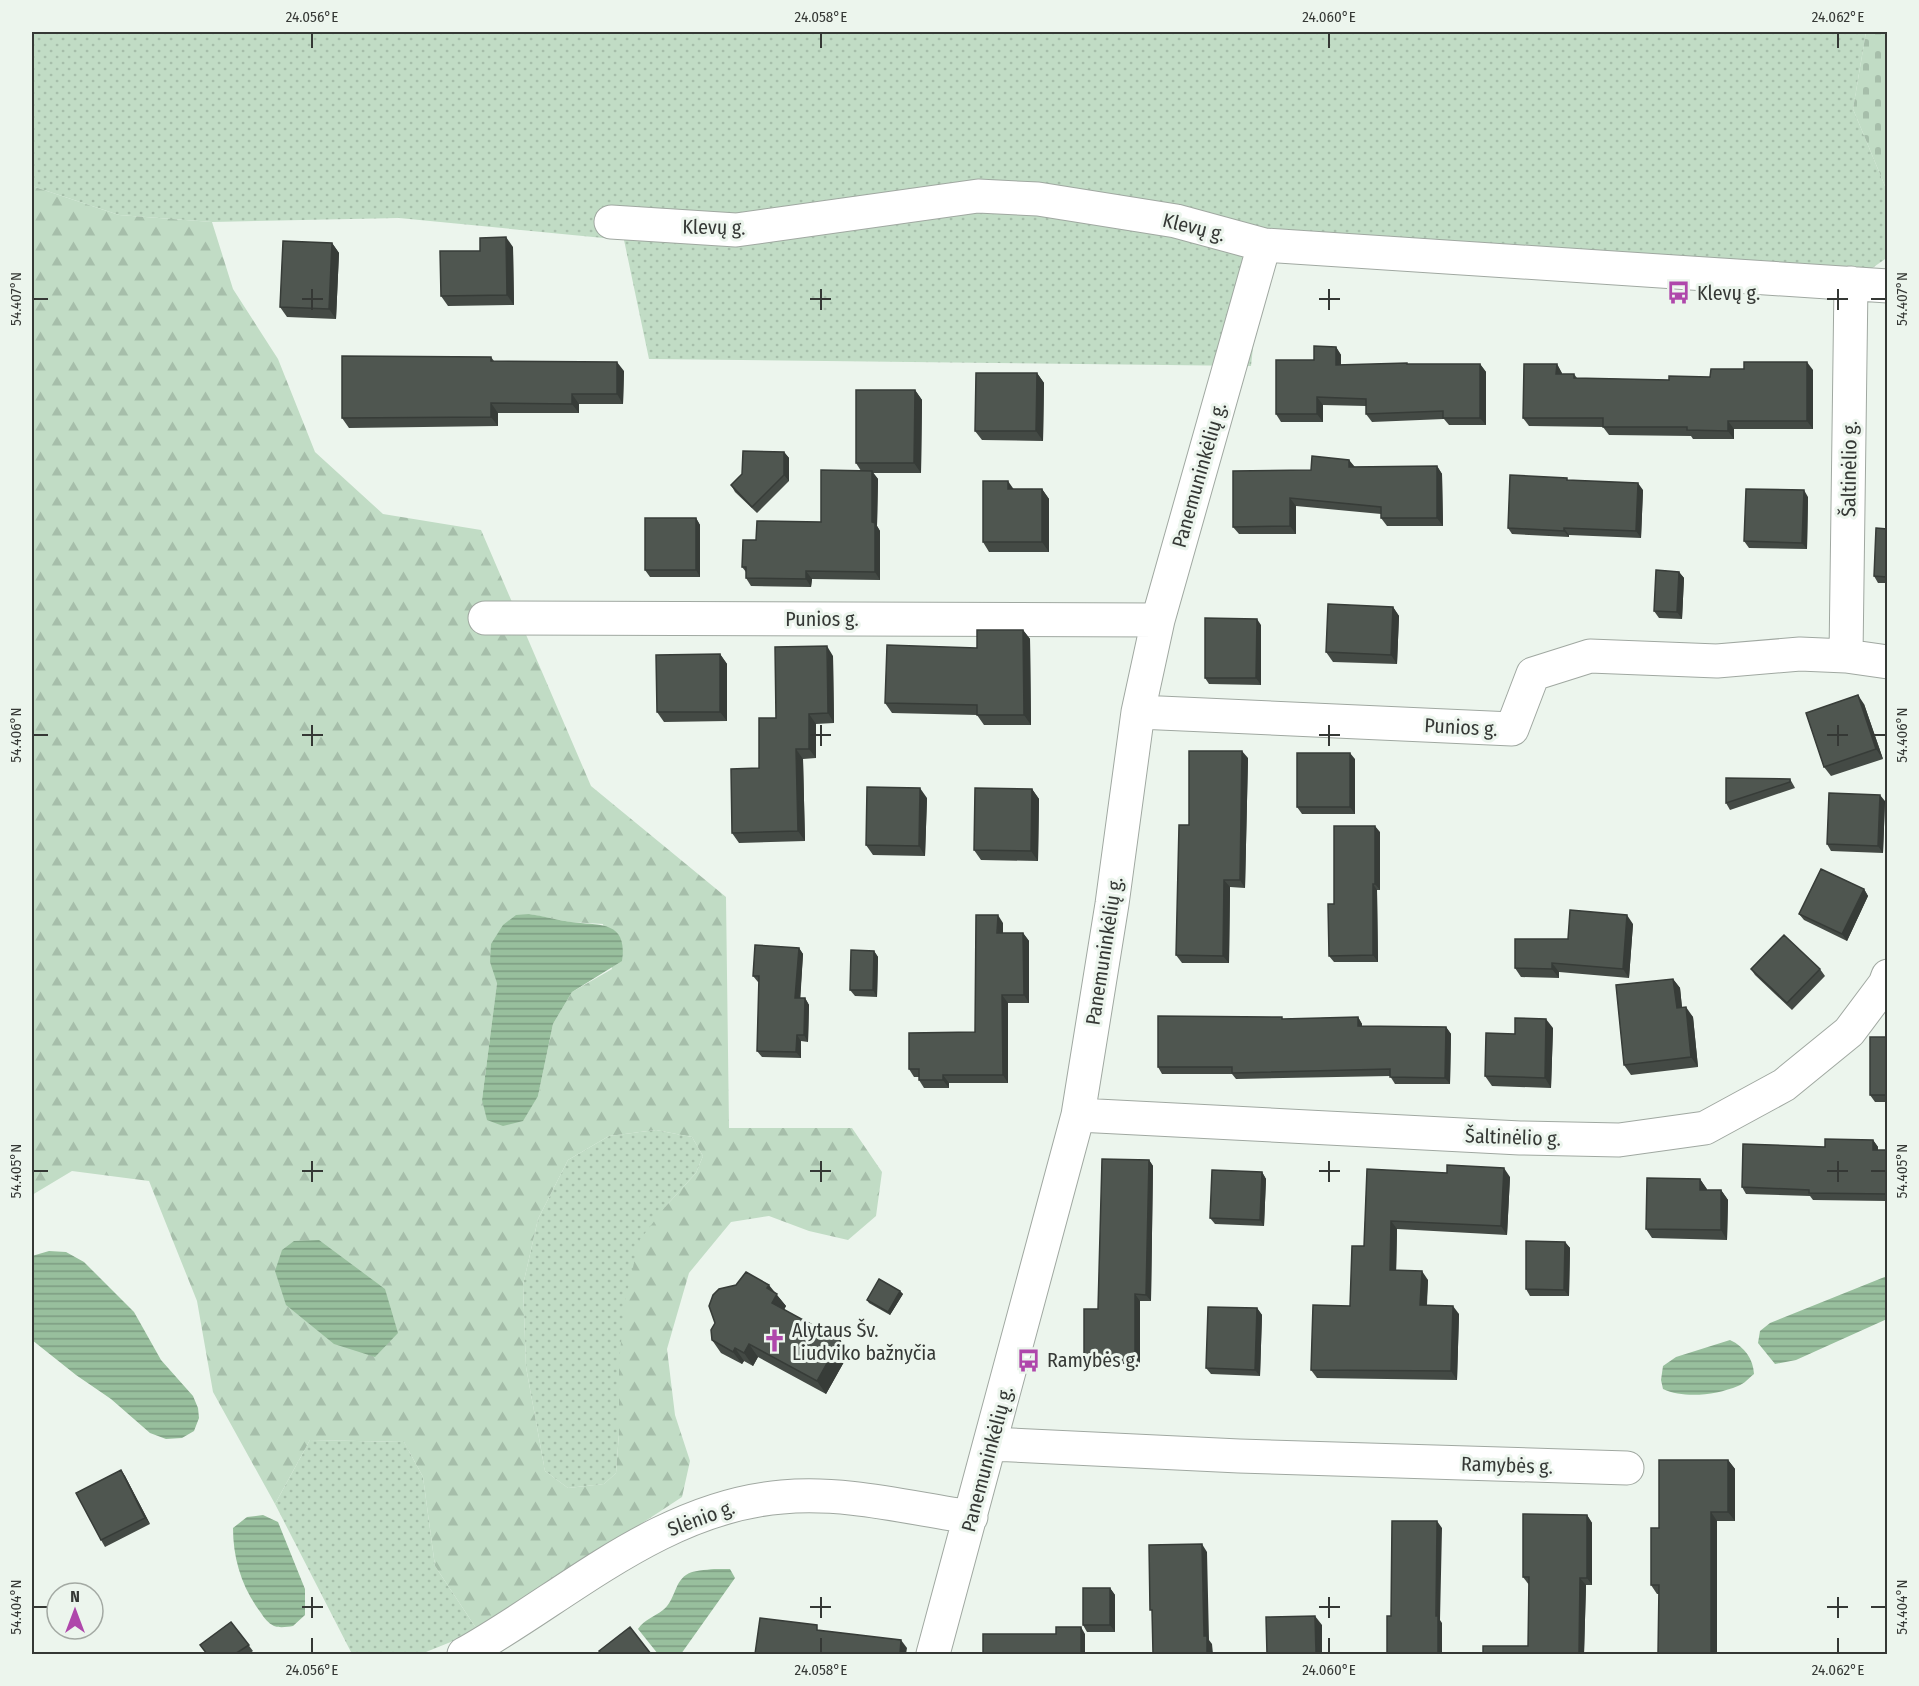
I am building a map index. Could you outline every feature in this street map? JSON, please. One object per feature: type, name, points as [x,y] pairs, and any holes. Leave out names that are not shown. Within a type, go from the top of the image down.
[{"type":"street","name":"Klevų g.","points":[[611,222],[736,230],[978,196],[1038,199],[1176,221],[1264,245],[1887,286]]},
{"type":"street","name":"Panemuninkėlių g.","points":[[933,1654],[1078,1116],[1112,904],[1138,712],[1158,620],[1264,245]]},
{"type":"street","name":"Šaltinėlio g.","points":[[1846,656],[1851,283]]},
{"type":"street","name":"Punios g.","points":[[485,618],[1158,620]]},
{"type":"street","name":"Punios g.","points":[[1138,712],[1512,729],[1533,674],[1590,656],[1718,661],[1800,654],[1846,656],[1887,662]]},
{"type":"street","name":"Šaltinėlio g.","points":[[1078,1116],[1520,1138],[1619,1140],[1705,1128],[1784,1084],[1849,1032],[1885,984],[1887,976]]},
{"type":"street","name":"Ramybės g.","points":[[991,1444],[1239,1456],[1627,1468]]},
{"type":"street","name":"Slėnio g.","points":[[464,1654],[498,1635],[636,1545],[674,1526],[719,1508],[783,1496],[840,1496],[971,1517]]},
{"type":"green space","points":[[32,32],[1866,32],[1853,109],[1887,191],[1888,257],[1851,283],[1264,246],[1251,366],[649,359],[624,240],[399,218],[212,222],[119,215],[32,186]]},
{"type":"green space","points":[[1866,32],[1887,32],[1887,191],[1853,109]]},
{"type":"green space","points":[[32,186],[119,215],[212,222],[233,289],[278,359],[315,452],[383,514],[481,530],[591,786],[726,897],[729,1128],[852,1128],[882,1172],[876,1216],[848,1240],[809,1231],[769,1216],[731,1222],[689,1273],[667,1349],[675,1415],[690,1461],[682,1497],[478,1631],[435,1566],[423,1477],[404,1442],[310,1440],[275,1504],[213,1392],[197,1301],[149,1181],[72,1171],[32,1195]],"holes":[[[529,914],[570,922],[603,924],[612,969],[572,992],[553,1024],[538,1096],[482,1100],[497,983]],[[656,1130],[692,1137],[703,1156],[696,1173],[665,1207],[639,1241],[625,1302],[619,1363],[619,1433],[616,1473],[604,1484],[568,1488],[545,1471],[526,1367],[523,1285],[538,1219],[568,1160],[609,1136]]]},
{"type":"green space","points":[[656,1130],[692,1137],[703,1156],[696,1173],[665,1207],[619,1433],[616,1473],[604,1484],[568,1488],[545,1471],[526,1367],[523,1285],[538,1219],[568,1160],[609,1136]]},
{"type":"green space","points":[[310,1440],[404,1442],[423,1477],[435,1566],[478,1631],[421,1654],[352,1654],[275,1504]]},
{"type":"shaded area","points":[[529,914],[610,928],[621,938],[622,961],[572,992],[553,1024],[538,1096],[523,1121],[503,1126],[487,1120],[482,1100],[497,983],[490,962],[491,944],[503,925],[516,915]]},
{"type":"shaded area","points":[[319,1240],[385,1289],[398,1333],[375,1357],[334,1344],[286,1305],[275,1271],[282,1250],[294,1241]]},
{"type":"shaded area","points":[[49,1251],[66,1252],[84,1262],[134,1312],[161,1360],[193,1396],[199,1418],[194,1431],[182,1438],[166,1439],[150,1433],[111,1399],[32,1340],[32,1256]]},
{"type":"shaded area","points":[[1887,1276],[1887,1319],[1796,1360],[1775,1364],[1758,1343],[1760,1331],[1770,1323]]},
{"type":"shaded area","points":[[1730,1340],[1744,1350],[1752,1363],[1754,1374],[1740,1385],[1700,1395],[1681,1394],[1663,1389],[1661,1380],[1663,1366],[1676,1357]]},
{"type":"shaded area","points":[[263,1515],[278,1522],[305,1589],[305,1615],[293,1626],[276,1627],[265,1619],[249,1594],[237,1562],[233,1528],[247,1517]]},
{"type":"shaded area","points":[[730,1569],[735,1578],[681,1654],[658,1654],[638,1629],[667,1606],[682,1578],[696,1571]]},
{"type":"building","points":[[506,237],[507,295],[441,296],[440,251],[480,251],[480,238]]},
{"type":"building","points":[[283,241],[332,243],[329,309],[280,307]]},
{"type":"building","points":[[1314,346],[1336,347],[1336,365],[1480,364],[1480,418],[1443,418],[1443,411],[1366,414],[1366,399],[1317,397],[1317,414],[1276,414],[1276,360],[1314,360]]},
{"type":"building","points":[[342,356],[491,357],[491,361],[617,362],[617,394],[572,394],[572,404],[491,403],[491,417],[342,418]]},
{"type":"building","points":[[1744,362],[1807,362],[1807,421],[1728,421],[1728,431],[1687,430],[1687,427],[1603,427],[1603,418],[1523,418],[1524,364],[1557,364],[1556,374],[1574,374],[1574,378],[1669,380],[1669,376],[1710,377],[1711,369],[1744,369]]},
{"type":"building","points":[[1887,367],[1887,434],[1886,434]]},
{"type":"building","points":[[976,373],[1037,373],[1036,431],[975,431]]},
{"type":"building","points":[[856,390],[915,390],[914,463],[856,463]]},
{"type":"building","points":[[743,451],[784,452],[784,475],[752,507],[731,485],[742,474]]},
{"type":"building","points":[[1312,456],[1349,460],[1349,467],[1437,466],[1437,518],[1381,518],[1381,507],[1290,498],[1290,526],[1233,527],[1233,471],[1311,470]]},
{"type":"building","points":[[821,470],[872,471],[875,572],[806,571],[806,579],[746,578],[746,567],[742,567],[743,540],[756,540],[757,521],[821,522]]},
{"type":"building","points":[[1510,475],[1638,483],[1636,531],[1508,528]]},
{"type":"building","points":[[983,481],[1008,481],[1008,489],[1042,489],[1042,542],[983,542]]},
{"type":"building","points":[[1746,489],[1804,490],[1802,543],[1744,541]]},
{"type":"building","points":[[645,518],[696,518],[696,570],[645,570]]},
{"type":"building","points":[[1876,528],[1887,529],[1887,577],[1874,576]]},
{"type":"building","points":[[1656,570],[1679,572],[1677,612],[1654,611]]},
{"type":"building","points":[[1328,604],[1393,607],[1391,655],[1326,652]]},
{"type":"building","points":[[1205,618],[1257,619],[1256,678],[1205,678]]},
{"type":"building","points":[[977,630],[1023,630],[1024,715],[977,715],[977,705],[885,703],[887,645],[977,648]]},
{"type":"building","points":[[827,646],[828,713],[809,714],[809,749],[796,749],[798,831],[732,833],[731,769],[759,768],[759,718],[776,718],[775,647]]},
{"type":"building","points":[[720,654],[720,712],[657,712],[656,655]]},
{"type":"building","points":[[1858,695],[1876,749],[1824,767],[1806,713]]},
{"type":"building","points":[[1189,751],[1242,751],[1240,880],[1224,880],[1223,956],[1176,955],[1179,825],[1189,825]]},
{"type":"building","points":[[1297,753],[1350,753],[1350,807],[1297,807]]},
{"type":"building","points":[[1726,778],[1790,779],[1790,782],[1726,803]]},
{"type":"building","points":[[867,787],[920,788],[919,846],[866,845]]},
{"type":"building","points":[[975,788],[1032,789],[1031,851],[974,850]]},
{"type":"building","points":[[1829,793],[1880,795],[1878,846],[1827,844]]},
{"type":"building","points":[[1334,826],[1375,826],[1373,955],[1329,956],[1328,904],[1334,904]]},
{"type":"building","points":[[1821,869],[1864,889],[1842,934],[1799,914]]},
{"type":"building","points":[[1570,910],[1627,915],[1623,969],[1552,963],[1552,969],[1515,968],[1515,939],[1568,939]]},
{"type":"building","points":[[976,915],[998,915],[997,933],[1023,933],[1024,995],[1002,995],[1003,1075],[943,1075],[943,1080],[919,1080],[919,1069],[909,1069],[909,1033],[975,1032]]},
{"type":"building","points":[[1784,935],[1820,969],[1787,1003],[1751,969]]},
{"type":"building","points":[[755,945],[799,948],[795,998],[805,998],[804,1035],[797,1035],[796,1052],[757,1051],[759,976],[753,976]]},
{"type":"building","points":[[851,950],[874,951],[873,990],[850,990]]},
{"type":"building","points":[[1673,979],[1677,1008],[1686,1007],[1691,1057],[1624,1065],[1616,985]]},
{"type":"building","points":[[1158,1016],[1282,1017],[1282,1019],[1358,1017],[1358,1026],[1446,1027],[1445,1078],[1390,1077],[1390,1069],[1232,1073],[1232,1067],[1158,1067]]},
{"type":"building","points":[[1515,1018],[1546,1019],[1545,1078],[1485,1076],[1486,1033],[1515,1034]]},
{"type":"building","points":[[1870,1037],[1887,1037],[1887,1095],[1870,1095]]},
{"type":"building","points":[[1825,1139],[1873,1140],[1873,1150],[1887,1150],[1887,1194],[1809,1193],[1809,1190],[1742,1187],[1743,1144],[1825,1147]]},
{"type":"building","points":[[1102,1159],[1149,1160],[1146,1295],[1135,1294],[1135,1358],[1084,1358],[1084,1309],[1098,1309]]},
{"type":"building","points":[[1447,1165],[1504,1168],[1501,1226],[1391,1221],[1390,1270],[1422,1271],[1420,1305],[1453,1306],[1451,1371],[1311,1370],[1313,1305],[1350,1306],[1352,1246],[1364,1246],[1367,1169],[1447,1173]]},
{"type":"building","points":[[1212,1170],[1262,1172],[1260,1220],[1210,1218]]},
{"type":"building","points":[[1647,1178],[1700,1179],[1700,1190],[1721,1190],[1721,1230],[1646,1229]]},
{"type":"building","points":[[1526,1241],[1565,1242],[1564,1290],[1526,1289]]},
{"type":"building","name":"Alytaus Šv. Liudviko bažnyčia","points":[[746,1272],[769,1285],[767,1288],[777,1294],[772,1303],[840,1340],[817,1381],[749,1344],[744,1353],[735,1348],[733,1352],[712,1340],[711,1330],[715,1323],[709,1306],[713,1295],[719,1289],[736,1285]]},
{"type":"building","points":[[879,1279],[900,1291],[888,1312],[867,1300]]},
{"type":"building","points":[[1208,1307],[1257,1308],[1255,1370],[1206,1368]]},
{"type":"building","points":[[1659,1460],[1728,1460],[1728,1512],[1711,1512],[1711,1654],[1658,1654],[1659,1585],[1651,1585],[1651,1528],[1659,1528]]},
{"type":"building","points":[[121,1470],[145,1518],[101,1540],[76,1493]]},
{"type":"building","points":[[1523,1514],[1587,1515],[1587,1578],[1580,1578],[1579,1654],[1483,1654],[1483,1646],[1528,1646],[1529,1577],[1523,1577]]},
{"type":"building","points":[[1392,1521],[1437,1521],[1438,1654],[1387,1654],[1387,1616],[1391,1616]]},
{"type":"building","points":[[1202,1544],[1204,1636],[1207,1636],[1207,1654],[1153,1654],[1149,1545]]},
{"type":"building","points":[[1083,1588],[1110,1588],[1110,1625],[1083,1625]]},
{"type":"building","points":[[1315,1616],[1316,1654],[1267,1654],[1266,1617]]},
{"type":"building","points":[[760,1618],[817,1625],[817,1630],[901,1640],[900,1654],[755,1654]]},
{"type":"building","points":[[231,1622],[249,1645],[235,1654],[207,1654],[200,1645]]},
{"type":"building","points":[[630,1627],[651,1654],[602,1654],[599,1651]]},
{"type":"building","points":[[1056,1627],[1081,1627],[1081,1654],[983,1654],[983,1634],[1056,1634]]},
{"type":"place","name":"Klevų g.","points":[[1679,293]]},
{"type":"place","name":"Alytaus Šv. Liudviko bažnyčia","points":[[774,1341]]},
{"type":"place","name":"Ramybės g.","points":[[1029,1360]]}]
